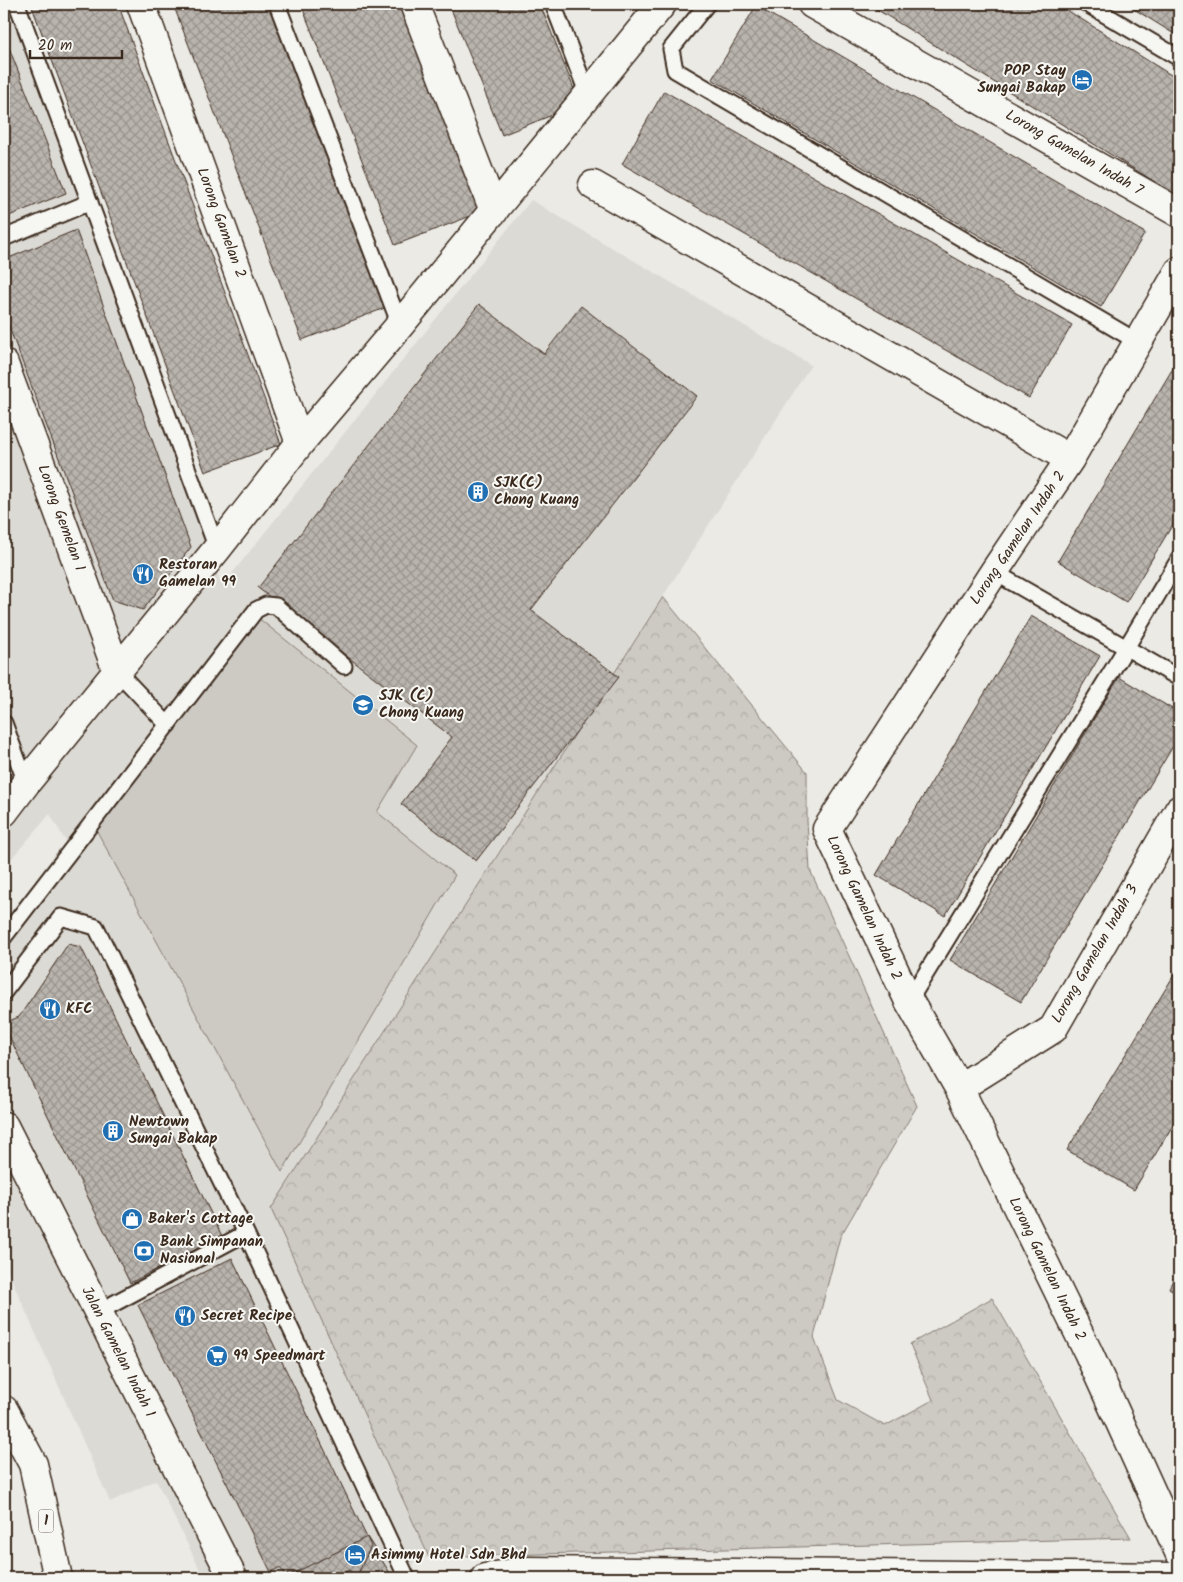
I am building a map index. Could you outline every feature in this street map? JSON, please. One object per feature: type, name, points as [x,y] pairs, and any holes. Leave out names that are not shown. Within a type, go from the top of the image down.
[{"type":"main road","name":"Lorong Gamelan 2","points":[[141,4],[300,443]]},
{"type":"main road","points":[[414,4],[494,211]]},
{"type":"main road","points":[[4,812],[217,549],[300,443],[400,325],[662,4]]},
{"type":"main road","name":"Lorong Gamelan Indah 7","points":[[812,4],[1179,213]]},
{"type":"main road","points":[[593,186],[1070,459]]},
{"type":"main road","name":"Lorong Gamelan Indah 2","points":[[1179,271],[1070,459],[827,829],[909,1001],[959,1088],[1088,1352],[1179,1552]]},
{"type":"main road","name":"Lorong Gemelan 1","points":[[4,364],[117,671]]},
{"type":"main road","name":"Lorong Gamelan Indah 3","points":[[959,1088],[1052,1028],[1177,819]]},
{"type":"main road","name":"Jalan Gamelan Indah 1","points":[[4,1126],[233,1578]]},
{"type":"main road","name":"1","points":[[4,1410],[33,1464],[58,1578]]},
{"type":"main road","points":[[485,1578],[525,1571],[1179,1577]]},
{"type":"lane","points":[[17,4],[217,549]]},
{"type":"lane","points":[[277,4],[400,325]]},
{"type":"lane","points":[[553,4],[588,95]]},
{"type":"lane","points":[[707,4],[671,49],[675,70],[1138,342]]},
{"type":"lane","points":[[1087,4],[1179,58]]},
{"type":"lane","points":[[4,238],[90,202]]},
{"type":"lane","points":[[909,1001],[1179,559]]},
{"type":"lane","points":[[994,572],[1179,678]]},
{"type":"lane","points":[[4,937],[256,610],[266,605],[276,606],[344,666]]},
{"type":"lane","points":[[117,671],[168,725]]},
{"type":"lane","points":[[4,723],[26,783]]},
{"type":"lane","points":[[4,992],[61,917],[96,926],[246,1233],[407,1578]]},
{"type":"lane","points":[[98,1312],[246,1233]]},
{"type":"shaded area","points":[[4,4],[15,4],[222,586],[531,200],[811,365],[271,1209],[429,1557],[376,1578],[204,1578],[156,1480],[110,1502],[4,1262],[4,932],[72,852],[50,814],[4,867]]},
{"type":"green space","points":[[663,597],[807,772],[810,870],[917,1106],[840,1237],[814,1337],[838,1400],[885,1426],[933,1400],[910,1344],[992,1298],[1131,1538],[429,1557],[271,1209]]},
{"type":"green space","points":[[247,609],[417,745],[377,812],[455,875],[282,1172],[92,822]]},
{"type":"building","points":[[31,4],[118,4],[281,444],[205,472]]},
{"type":"building","points":[[173,4],[273,4],[390,306],[302,340]]},
{"type":"building","points":[[301,4],[400,4],[481,212],[395,245]]},
{"type":"building","points":[[449,4],[540,4],[580,104],[502,135]]},
{"type":"building","points":[[868,4],[1057,4],[1179,80],[1179,190],[1176,195]]},
{"type":"building","points":[[1126,4],[1179,4],[1179,37]]},
{"type":"building","points":[[756,6],[1145,233],[1101,307],[712,79]]},
{"type":"building","points":[[4,35],[66,193],[4,218]]},
{"type":"building","points":[[664,91],[1072,325],[1029,398],[622,164]]},
{"type":"building","points":[[76,230],[191,547],[143,610],[113,600],[4,314],[4,260]]},
{"type":"building","name":"SJK(C) Chong Kuang","points":[[479,304],[544,354],[581,306],[697,396],[531,610],[619,677],[476,861],[401,804],[452,737],[258,588]]},
{"type":"building","points":[[1179,358],[1179,514],[1126,602],[1058,561]]},
{"type":"building","points":[[1031,616],[1100,656],[945,916],[876,875]]},
{"type":"building","points":[[1119,677],[1179,713],[1179,736],[1021,1002],[950,960]]},
{"type":"building","points":[[4,756],[17,791],[4,795]]},
{"type":"building","name":"Newtown Sungai Bakap","points":[[68,944],[81,947],[222,1236],[130,1283],[4,1026],[4,1023],[19,1017]]},
{"type":"building","points":[[1179,967],[1179,1115],[1134,1190],[1067,1150]]},
{"type":"building","points":[[232,1258],[371,1546],[356,1578],[353,1578],[349,1570],[330,1578],[294,1578],[279,1568],[271,1572],[138,1305]]},
{"type":"building","points":[[1179,1268],[1179,1294],[1169,1288]]},
{"type":"building","name":"Asimmy Hotel Sdn Bhd","points":[[367,1537],[390,1573],[387,1578],[284,1578]]},
{"type":"place","name":"POP Stay Sungai Bakap","points":[[1082,80]]},
{"type":"place","name":"SJK(C) Chong Kuang","points":[[478,492]]},
{"type":"place","name":"Restoran Gamelan 99","points":[[143,574]]},
{"type":"place","name":"SJK (C) Chong Kuang","points":[[363,705]]},
{"type":"place","name":"KFC","points":[[50,1009]]},
{"type":"place","name":"Newtown Sungai Bakap","points":[[113,1131]]},
{"type":"place","name":"Baker's Cottage","points":[[132,1219]]},
{"type":"place","name":"Bank Simpanan Nasional","points":[[144,1251]]},
{"type":"place","name":"Secret Recipe","points":[[185,1316]]},
{"type":"place","name":"99 Speedmart","points":[[217,1356]]},
{"type":"place","name":"Asimmy Hotel Sdn Bhd","points":[[355,1555]]}]
